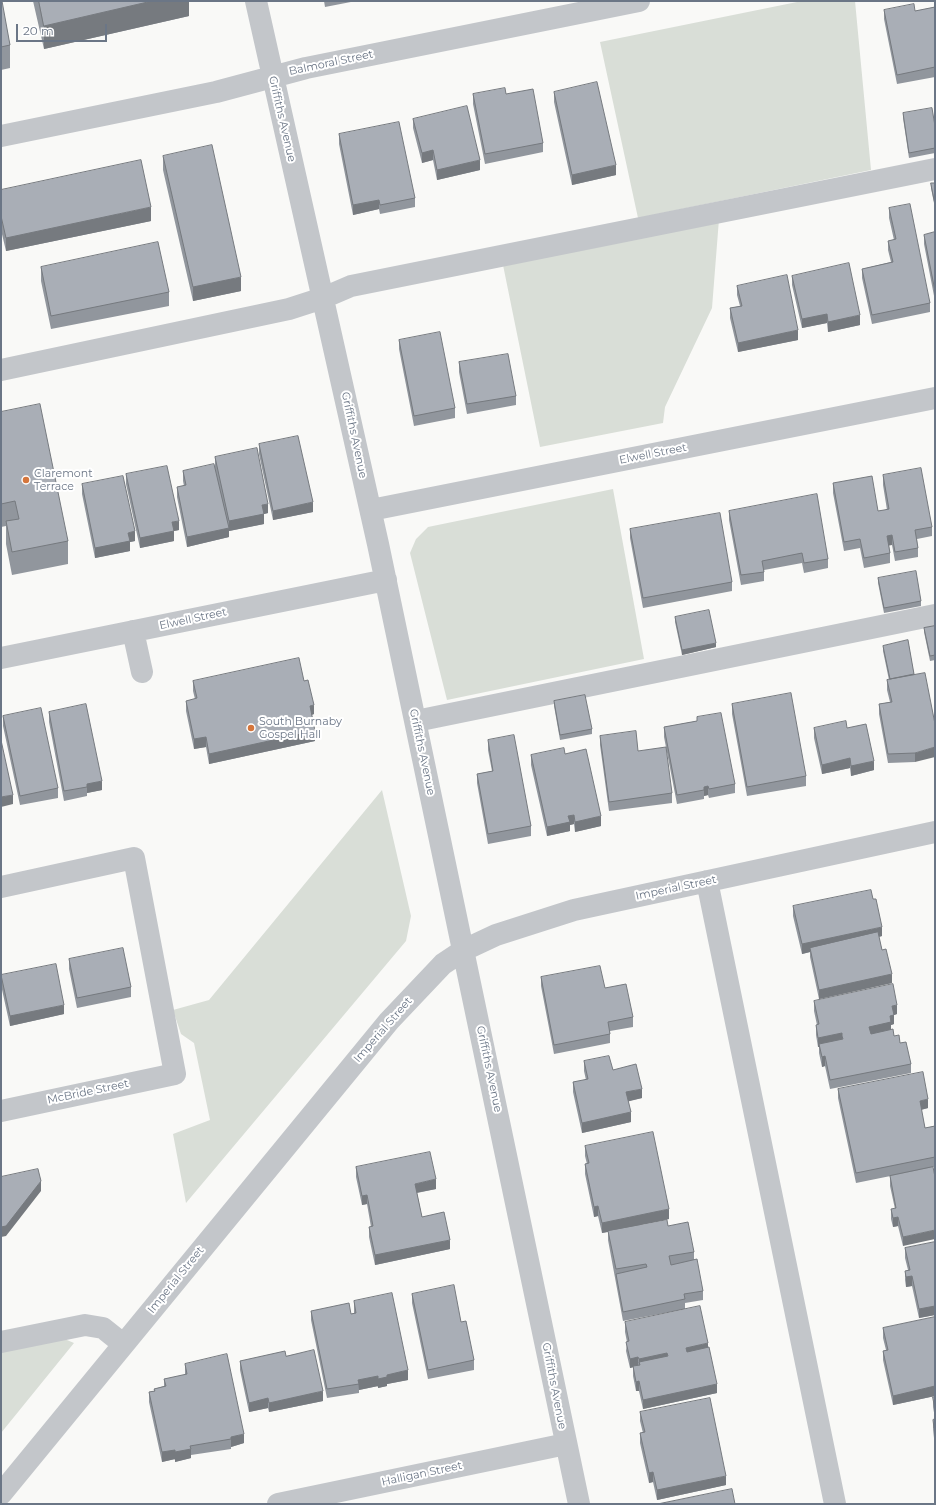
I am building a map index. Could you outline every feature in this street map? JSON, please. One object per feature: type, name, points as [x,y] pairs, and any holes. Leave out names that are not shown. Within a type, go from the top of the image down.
[{"type":"street","name":"Griffiths Avenue","points":[[256,1],[371,510],[579,1504]]},
{"type":"street","name":"Balmoral Street","points":[[1,136],[216,92],[272,76],[639,1]]},
{"type":"street","points":[[1,370],[289,309],[323,298],[351,286],[935,169]]},
{"type":"street","name":"Elwell Street","points":[[371,510],[935,398]]},
{"type":"street","name":"Elwell Street","points":[[1,658],[386,580]]},
{"type":"street","points":[[416,720],[935,615]]},
{"type":"street","points":[[133,631],[142,672]]},
{"type":"street","name":"Imperial Street","points":[[1,1494],[389,1021],[443,964],[464,950],[496,935],[560,914],[935,832]]},
{"type":"street","name":"McBride Street","points":[[1,887],[134,858],[175,1074],[1,1111]]},
{"type":"street","points":[[706,881],[835,1504]]},
{"type":"street","points":[[1,1342],[85,1325],[103,1328],[123,1344]]},
{"type":"street","name":"Halligan Street","points":[[278,1504],[566,1444]]},
{"type":"shaded area","points":[[802,1],[855,1],[871,170],[638,218],[600,42]]},
{"type":"shaded area","points":[[719,219],[712,308],[665,407],[663,423],[540,447],[503,265]]},
{"type":"shaded area","points":[[613,489],[644,659],[447,700],[410,553],[416,539],[428,527]]},
{"type":"shaded area","points":[[382,790],[411,916],[406,941],[186,1203],[173,1134],[210,1120],[194,1043],[181,1034],[173,1010],[209,1000]]},
{"type":"shaded area","points":[[60,1337],[74,1343],[1,1433],[1,1349]]},
{"type":"building","points":[[1,1],[10,45],[1,47]]},
{"type":"building","points":[[39,1],[152,1],[44,26]]},
{"type":"building","points":[[914,4],[915,11],[935,7],[935,67],[897,75],[884,10]]},
{"type":"building","points":[[597,82],[616,165],[572,175],[554,92]]},
{"type":"building","points":[[505,88],[506,94],[533,89],[543,143],[485,154],[473,94]]},
{"type":"building","points":[[467,106],[480,160],[437,170],[433,150],[422,153],[413,119]]},
{"type":"building","points":[[932,108],[935,126],[935,148],[909,153],[903,113]]},
{"type":"building","points":[[399,122],[415,198],[380,205],[379,200],[353,205],[339,134]]},
{"type":"building","points":[[212,145],[241,277],[193,287],[163,156]]},
{"type":"building","points":[[141,160],[151,207],[6,238],[1,216],[1,190]]},
{"type":"building","points":[[931,183],[935,183],[935,204]]},
{"type":"building","points":[[910,204],[930,303],[872,315],[862,269],[893,262],[888,241],[896,239],[889,208]]},
{"type":"building","points":[[935,232],[935,291],[924,235]]},
{"type":"building","points":[[158,242],[169,292],[51,316],[41,267]]},
{"type":"building","points":[[849,263],[860,315],[828,322],[827,314],[802,319],[792,276]]},
{"type":"building","points":[[787,275],[798,330],[738,343],[730,308],[742,306],[737,286]]},
{"type":"building","points":[[440,332],[455,408],[414,416],[399,340]]},
{"type":"building","points":[[508,354],[516,396],[467,404],[459,362]]},
{"type":"building","name":"Claremont Terrace","points":[[40,404],[68,541],[12,552],[6,521],[19,519],[15,501],[1,504],[1,412]]},
{"type":"building","points":[[298,436],[313,502],[273,511],[259,444]]},
{"type":"building","points":[[257,448],[268,504],[262,505],[264,514],[229,521],[215,457]]},
{"type":"building","points":[[214,464],[229,528],[187,537],[177,487],[186,485],[183,471]]},
{"type":"building","points":[[167,466],[179,521],[172,522],[174,531],[140,538],[126,474]]},
{"type":"building","points":[[921,468],[932,527],[915,530],[918,548],[895,552],[892,535],[887,536],[890,553],[864,558],[860,539],[844,542],[833,483],[872,476],[878,511],[884,510],[889,509],[883,475]]},
{"type":"building","points":[[123,476],[135,531],[128,533],[130,541],[95,548],[82,484]]},
{"type":"building","points":[[817,494],[828,559],[804,563],[802,553],[762,561],[764,572],[741,575],[729,511]]},
{"type":"building","points":[[720,513],[732,582],[643,598],[630,529]]},
{"type":"building","points":[[916,571],[921,601],[884,608],[878,578]]},
{"type":"building","points":[[709,610],[716,643],[682,650],[675,617]]},
{"type":"building","points":[[935,626],[935,655],[930,656],[924,628]]},
{"type":"building","points":[[908,640],[914,674],[890,679],[883,646]]},
{"type":"building","name":"South Burnaby Gospel Hall","points":[[299,658],[304,681],[308,680],[314,705],[310,706],[315,731],[209,754],[206,737],[194,739],[186,701],[197,698],[193,681]]},
{"type":"building","points":[[925,673],[935,724],[935,747],[915,753],[888,754],[879,704],[892,702],[887,680]]},
{"type":"building","points":[[791,693],[806,776],[747,787],[732,704]]},
{"type":"building","points":[[585,695],[592,729],[560,735],[554,701]]},
{"type":"building","points":[[86,704],[102,781],[87,784],[87,787],[64,791],[49,712]]},
{"type":"building","points":[[41,708],[58,788],[20,796],[3,716]]},
{"type":"building","points":[[721,713],[735,784],[709,789],[708,786],[704,787],[704,790],[677,795],[664,727],[697,721],[697,717]]},
{"type":"building","points":[[846,721],[847,728],[866,724],[874,761],[851,766],[850,758],[822,765],[814,728]]},
{"type":"building","points":[[636,731],[638,751],[666,747],[672,793],[609,802],[600,736]]},
{"type":"building","points":[[514,735],[531,826],[488,834],[477,774],[493,771],[488,740]]},
{"type":"building","points":[[1,740],[13,795],[1,797]]},
{"type":"building","points":[[564,748],[565,754],[586,749],[601,816],[575,822],[574,815],[568,816],[570,822],[547,827],[531,755]]},
{"type":"building","points":[[871,890],[873,899],[876,899],[882,927],[802,944],[793,906]]},
{"type":"building","points":[[878,932],[882,950],[886,949],[892,974],[819,990],[810,948]]},
{"type":"building","points":[[123,948],[131,987],[77,998],[69,959]]},
{"type":"building","points":[[56,964],[64,1005],[10,1016],[1,975]]},
{"type":"building","points":[[600,966],[605,988],[626,984],[633,1017],[608,1022],[610,1034],[554,1045],[541,977]]},
{"type":"building","points":[[893,984],[897,1005],[892,1006],[894,1015],[890,1016],[891,1022],[869,1027],[871,1034],[893,1029],[894,1036],[899,1035],[900,1043],[906,1042],[911,1064],[830,1080],[825,1056],[822,1057],[819,1044],[843,1039],[842,1033],[818,1038],[816,1025],[819,1024],[814,1001]]},
{"type":"building","points":[[609,1056],[613,1070],[636,1064],[642,1089],[626,1092],[631,1112],[582,1123],[573,1082],[588,1079],[584,1061]]},
{"type":"building","points":[[923,1072],[928,1099],[920,1101],[925,1128],[935,1126],[935,1157],[856,1173],[838,1089]]},
{"type":"building","points":[[653,1132],[669,1209],[602,1223],[598,1206],[594,1207],[585,1164],[589,1163],[585,1146]]},
{"type":"building","points":[[430,1152],[436,1179],[415,1184],[422,1217],[444,1212],[450,1240],[375,1255],[369,1227],[373,1226],[367,1195],[362,1196],[356,1167]]},
{"type":"building","points":[[933,1167],[935,1177],[935,1230],[903,1237],[898,1217],[893,1218],[891,1209],[896,1208],[890,1176]]},
{"type":"building","points":[[38,1169],[41,1181],[6,1226],[1,1227],[1,1177]]},
{"type":"building","points":[[667,1220],[668,1226],[688,1222],[694,1252],[669,1256],[671,1265],[697,1259],[703,1291],[684,1294],[685,1299],[623,1312],[616,1274],[647,1267],[646,1264],[616,1269],[608,1231]]},
{"type":"building","points":[[935,1242],[935,1306],[919,1309],[912,1276],[906,1277],[905,1271],[910,1270],[905,1248]]},
{"type":"building","points":[[454,1285],[461,1322],[466,1321],[474,1360],[428,1370],[412,1294]]},
{"type":"building","points":[[392,1293],[408,1370],[387,1375],[387,1377],[378,1379],[378,1376],[358,1380],[359,1384],[327,1389],[311,1311],[349,1303],[351,1314],[356,1313],[354,1301]]},
{"type":"building","points":[[700,1306],[708,1343],[686,1348],[687,1352],[709,1347],[717,1384],[643,1400],[639,1381],[636,1382],[633,1366],[640,1365],[639,1362],[668,1356],[667,1353],[639,1359],[638,1357],[630,1359],[626,1342],[629,1341],[625,1322]]},
{"type":"building","points":[[935,1317],[935,1386],[893,1396],[883,1351],[888,1350],[883,1328]]},
{"type":"building","points":[[314,1350],[323,1391],[269,1403],[268,1398],[249,1403],[240,1361],[285,1351],[286,1356]]},
{"type":"building","points":[[227,1354],[244,1434],[231,1437],[231,1439],[190,1446],[191,1449],[175,1452],[175,1450],[162,1452],[149,1392],[166,1386],[164,1379],[187,1374],[185,1364]]},
{"type":"building","points":[[933,1397],[935,1397],[935,1409]]},
{"type":"building","points":[[710,1398],[726,1476],[657,1490],[653,1472],[649,1473],[640,1433],[645,1432],[640,1412]]},
{"type":"building","points":[[935,1419],[935,1428],[934,1428],[933,1420]]},
{"type":"building","points":[[732,1489],[735,1504],[658,1504]]},
{"type":"place","name":"Claremont Terrace","points":[[26,480]]},
{"type":"place","name":"South Burnaby Gospel Hall","points":[[251,728]]}]
